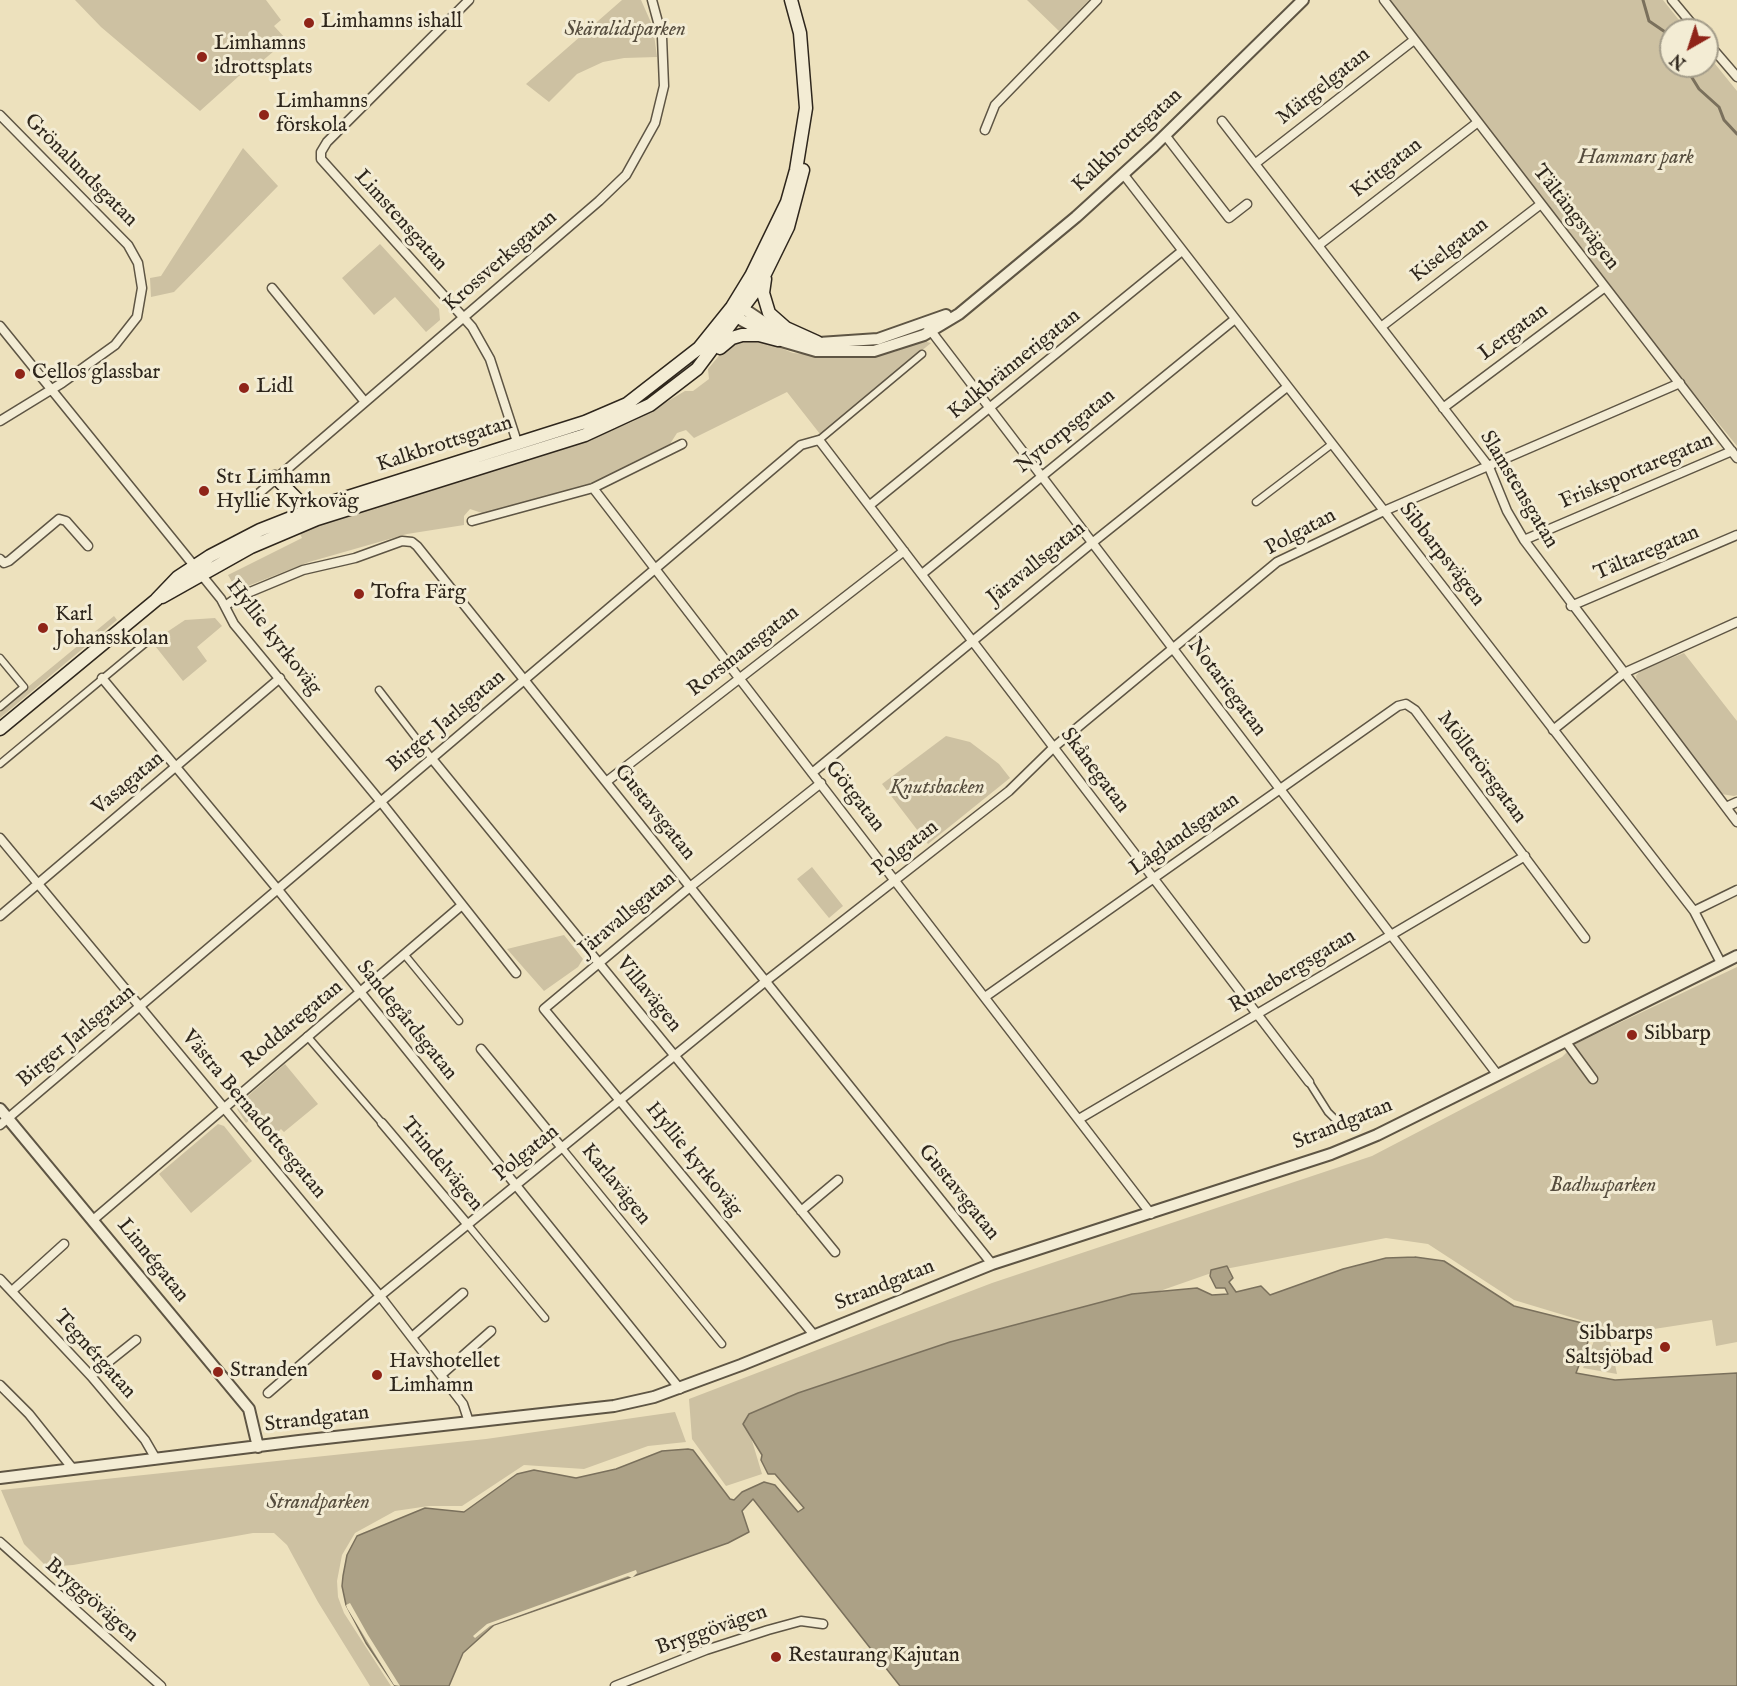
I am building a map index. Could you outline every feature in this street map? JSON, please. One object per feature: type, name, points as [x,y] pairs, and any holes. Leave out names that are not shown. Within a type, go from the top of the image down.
[{"type":"main road","points":[[738,311],[787,202],[796,170],[806,108],[800,33],[791,0]]},
{"type":"main road","name":"Kalkbrottsgatan","points":[[197,571],[317,519],[544,449],[618,421],[650,405],[697,369],[769,268],[788,227],[799,190],[806,152],[806,108]]},
{"type":"main road","points":[[769,268],[763,292],[769,312],[786,328],[817,342]]},
{"type":"main road","name":"Kalkbrottsgatan","points":[[0,729],[156,600],[260,530],[326,504],[585,422],[627,404],[699,348],[738,311]]},
{"type":"main road","points":[[697,369],[732,338],[750,334],[778,340]]},
{"type":"main road","points":[[274,477],[300,502],[326,504]]},
{"type":"street","name":"Limstensgatan","points":[[469,0],[376,91],[321,152],[324,165],[464,318],[490,359],[518,442]]},
{"type":"street","name":"Krossverksgatan","points":[[257,495],[274,477],[464,318],[626,175],[639,156],[655,123],[664,86],[662,37],[652,0]]},
{"type":"street","points":[[986,130],[995,105],[1096,0]]},
{"type":"street","name":"Kalkbrottsgatan","points":[[738,311],[778,340],[816,351],[863,353],[905,343],[973,302],[1124,175],[1303,0]]},
{"type":"street","name":"Tältängsvägen","points":[[1384,0],[1734,454]]},
{"type":"street","points":[[1672,0],[1687,18]]},
{"type":"street","name":"Märgelgatan","points":[[1256,163],[1414,40]]},
{"type":"street","points":[[1719,56],[1737,77]]},
{"type":"street","name":"Grönalundsgatan","points":[[0,115],[128,245],[138,262],[142,288],[140,310],[129,329],[115,345],[50,390]]},
{"type":"street","name":"Slamstensgatan","points":[[1222,121],[1489,467],[1507,511],[1524,540],[1571,606],[1737,822]]},
{"type":"street","name":"Kritgatan","points":[[1319,245],[1478,122]]},
{"type":"street","points":[[1165,135],[1229,218],[1248,204]]},
{"type":"street","name":"Sibbarpsvägen","points":[[1124,175],[1694,911],[1721,963]]},
{"type":"street","name":"Kiselgatan","points":[[1381,327],[1541,204]]},
{"type":"street","name":"Kalkbrännerigatan","points":[[870,505],[1182,251]]},
{"type":"street","name":"Lergatan","points":[[1443,408],[1605,287]]},
{"type":"street","points":[[272,288],[365,402]]},
{"type":"street","name":"Kalkbrottsgatan","points":[[738,311],[780,333],[817,342],[849,343],[929,328]]},
{"type":"street","name":"Nytorpsgatan","points":[[922,574],[1040,475],[1235,319]]},
{"type":"street","name":"Hyllie kyrkoväg","points":[[0,326],[225,606],[234,624],[381,802],[516,973]]},
{"type":"street","name":"Notariegatan","points":[[929,328],[1497,1074]]},
{"type":"street","name":"Birger Jarlsgatan","points":[[4,1122],[279,891],[801,445],[819,440],[922,354]]},
{"type":"street","name":"Polgatan","points":[[268,1393],[380,1296],[766,981],[1009,791],[1054,747],[1277,562],[1384,511],[1680,383]]},
{"type":"street","name":"Järavallsgatan","points":[[812,773],[972,640],[1287,387]]},
{"type":"street","points":[[0,421],[50,390]]},
{"type":"street","name":"Skånegatan","points":[[819,440],[1309,1082],[1328,1112],[1340,1124]]},
{"type":"street","points":[[472,521],[593,488],[682,444]]},
{"type":"street","points":[[1257,502],[1332,444]]},
{"type":"street","name":"Frisksportaregatan","points":[[1524,540],[1734,454]]},
{"type":"street","name":"Götgatan","points":[[593,488],[1151,1214]]},
{"type":"street","points":[[2,561],[59,519],[66,521],[88,546]]},
{"type":"street","name":"Tältaregatan","points":[[1571,606],[1737,535]]},
{"type":"street","name":"Gustavsgatan","points":[[225,606],[238,597],[303,570],[355,558],[402,542],[412,542],[992,1264]]},
{"type":"street","name":"Rorsmansgatan","points":[[606,782],[904,551]]},
{"type":"street","points":[[1553,730],[1624,673],[1737,622]]},
{"type":"street","points":[[0,764],[148,641]]},
{"type":"street","points":[[0,658],[24,687],[0,707]]},
{"type":"street","name":"Sandegårdsgatan","points":[[102,678],[279,891],[680,1389]]},
{"type":"street","name":"Vasagatan","points":[[0,916],[280,678]]},
{"type":"street","name":"Villavägen","points":[[379,690],[433,760],[836,1252]]},
{"type":"street","name":"Låglandsgatan","points":[[985,997],[1281,791],[1398,706],[1406,704]]},
{"type":"street","name":"Möllerörsgatan","points":[[1406,704],[1415,710],[1585,938]]},
{"type":"street","name":"Järavallsgatan","points":[[544,1009],[690,886],[821,783]]},
{"type":"street","points":[[1726,807],[1737,802]]},
{"type":"street","name":"Västra Bernadottesgatan","points":[[0,838],[380,1296],[463,1404],[469,1422]]},
{"type":"street","name":"Runebergsgatan","points":[[1079,1119],[1525,856]]},
{"type":"street","points":[[1694,911],[1737,890]]},
{"type":"street","name":"Roddaregatan","points":[[93,1220],[462,905]]},
{"type":"street","points":[[404,954],[459,1021]]},
{"type":"street","name":"Strandgatan","points":[[0,1478],[614,1406],[680,1389],[992,1264],[1331,1154],[1377,1135],[1737,956]]},
{"type":"street","name":"Hyllie kyrkoväg","points":[[544,1009],[814,1335]]},
{"type":"street","name":"Trindelvägen","points":[[307,1036],[545,1318]]},
{"type":"street","points":[[1566,1042],[1593,1079]]},
{"type":"street","name":"Karlavägen","points":[[481,1048],[722,1344]]},
{"type":"street","name":"Linnégatan","points":[[0,1109],[4,1122],[93,1220],[249,1409],[258,1447]]},
{"type":"street","points":[[801,1210],[838,1180]]},
{"type":"street","points":[[12,1291],[64,1244]]},
{"type":"street","name":"Tegnérgatan","points":[[0,1279],[91,1376],[145,1440],[156,1459]]},
{"type":"street","points":[[412,1337],[463,1293]]},
{"type":"street","points":[[441,1375],[491,1331]]},
{"type":"street","points":[[91,1376],[136,1340]]},
{"type":"street","points":[[0,1385],[28,1413],[73,1468]]},
{"type":"street","name":"Bryggövägen","points":[[0,1542],[161,1686]]},
{"type":"street","name":"Bryggövägen","points":[[615,1686],[706,1650],[768,1630],[801,1621],[823,1624]]},
{"type":"green space","name":"Limhamns idrottsplats","points":[[75,0],[266,0],[281,20],[274,26],[287,40],[261,62],[239,76],[200,111],[101,27]]},
{"type":"green space","name":"Skäralidsparken","points":[[622,0],[641,0],[653,27],[657,57],[624,58],[603,62],[577,74],[549,102],[526,84]]},
{"type":"green space","points":[[1027,0],[1089,0],[1059,31]]},
{"type":"green space","name":"Hammars park","points":[[1387,0],[1663,0],[1677,18],[1659,18],[1659,78],[1719,78],[1719,69],[1737,91],[1737,446],[1656,347]]},
{"type":"green space","points":[[243,148],[278,186],[174,292],[151,297],[150,278],[161,276]]},
{"type":"green space","points":[[380,244],[439,309],[440,320],[426,332],[395,297],[374,315],[342,278]]},
{"type":"green space","points":[[743,339],[758,339],[793,353],[850,358],[894,352],[923,341],[931,343],[820,434],[787,392],[694,438],[686,430],[677,433],[670,444],[585,487],[485,514],[470,509],[464,516],[464,525],[407,534],[309,562],[240,589],[235,587],[228,575],[302,538],[299,532],[330,518],[587,441],[634,421],[685,391],[693,391],[709,379],[708,369],[727,346]]},
{"type":"green space","points":[[114,616],[117,620],[0,718],[0,710]]},
{"type":"green space","points":[[215,618],[222,626],[197,647],[207,661],[183,681],[152,642],[185,620]]},
{"type":"green space","points":[[1684,653],[1737,721],[1737,795],[1721,794],[1637,682],[1636,676],[1641,670]]},
{"type":"green space","name":"Knutsbacken","points":[[946,736],[970,742],[999,764],[1010,778],[928,844],[882,784]]},
{"type":"green space","points":[[812,867],[843,906],[829,918],[797,879]]},
{"type":"green space","points":[[564,935],[583,959],[578,967],[544,991],[507,949]]},
{"type":"green space","name":"Badhusparken","points":[[1737,967],[1737,1342],[1716,1346],[1712,1320],[1609,1336],[1617,1374],[1583,1368],[1600,1326],[1514,1300],[1428,1244],[1386,1238],[1220,1270],[750,1434],[762,1474],[726,1486],[692,1439],[689,1399],[992,1283],[1372,1156],[1562,1057],[1575,1044]]},
{"type":"green space","points":[[285,1064],[318,1104],[284,1132],[281,1129],[270,1139],[252,1118],[246,1123],[237,1109],[241,1102]]},
{"type":"green space","points":[[218,1124],[224,1126],[252,1161],[191,1213],[159,1174]]},
{"type":"green space","name":"Strandparken","points":[[675,1412],[686,1442],[648,1446],[584,1469],[524,1465],[462,1506],[429,1506],[395,1511],[355,1533],[342,1555],[337,1581],[338,1597],[344,1613],[391,1686],[370,1686],[318,1602],[287,1545],[274,1533],[253,1533],[73,1565],[47,1567],[24,1544],[1,1490],[486,1439]]},
{"type":"shaded area","points":[[1415,1257],[1444,1261],[1514,1306],[1594,1326],[1576,1373],[1615,1380],[1737,1373],[1737,1686],[900,1686],[753,1499],[742,1511],[749,1532],[728,1543],[494,1625],[463,1653],[449,1686],[395,1686],[366,1643],[346,1605],[342,1586],[343,1576],[347,1555],[357,1536],[425,1508],[464,1512],[517,1474],[534,1470],[576,1478],[616,1469],[662,1451],[688,1449],[693,1450],[730,1499],[734,1500],[742,1492],[764,1482],[775,1485],[798,1512],[804,1508],[775,1474],[768,1474],[761,1460],[762,1455],[743,1424],[749,1414],[798,1393],[950,1342],[1132,1294],[1197,1288],[1212,1295],[1228,1294],[1225,1288],[1216,1288],[1210,1276],[1211,1270],[1227,1266],[1233,1278],[1229,1282],[1236,1292],[1261,1286],[1270,1295],[1343,1269],[1386,1258]]},
{"type":"pier","points":[[636,1570],[637,1573],[632,1578],[628,1576],[490,1626],[475,1638],[473,1636],[487,1624]]},
{"type":"pier","points":[[350,1603],[400,1686],[394,1685],[347,1608],[346,1605]]},
{"type":"waterway","points":[[1643,0],[1649,21],[1659,28]]},
{"type":"waterway","points":[[1692,78],[1699,89],[1719,107],[1724,120],[1737,134]]},
{"type":"place","name":"Limhamns ishall","points":[[309,23]]},
{"type":"place","name":"Limhamns idrottsplats","points":[[202,57]]},
{"type":"place","name":"Limhamns förskola","points":[[264,115]]},
{"type":"place","name":"Cellos glassbar","points":[[20,374]]},
{"type":"place","name":"Lidl","points":[[244,388]]},
{"type":"place","name":"St1 Limhamn Hyllie Kyrkoväg","points":[[204,491]]},
{"type":"place","name":"Tofra Färg","points":[[359,594]]},
{"type":"place","name":"Karl Johansskolan","points":[[43,628]]},
{"type":"place","name":"Sibbarp","points":[[1632,1035]]},
{"type":"place","name":"Sibbarps Saltsjöbad","points":[[1665,1347]]},
{"type":"place","name":"Stranden","points":[[218,1372]]},
{"type":"place","name":"Havshotellet Limhamn","points":[[377,1375]]},
{"type":"place","name":"Restaurang Kajutan","points":[[776,1657]]}]
